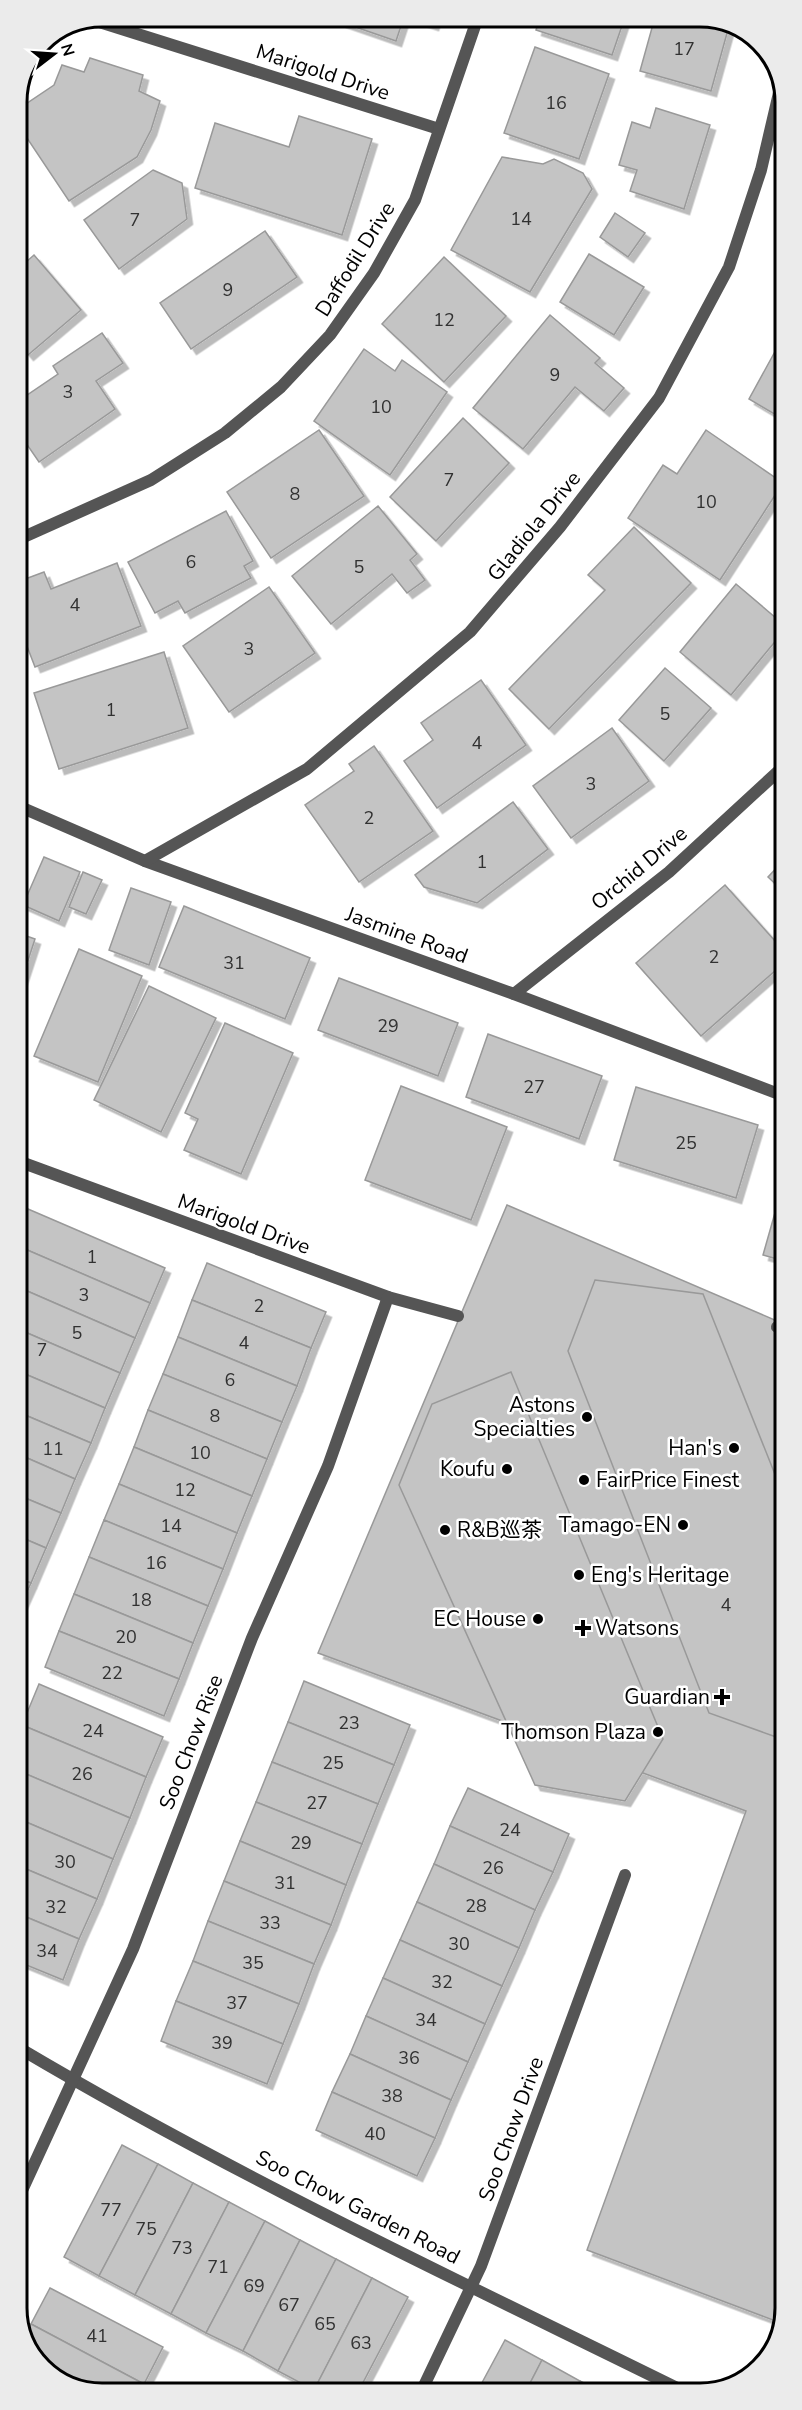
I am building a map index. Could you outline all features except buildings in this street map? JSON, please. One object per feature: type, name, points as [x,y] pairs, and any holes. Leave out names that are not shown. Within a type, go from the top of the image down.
[{"type":"street","name":"Marigold Drive","points":[[115,27],[439,129]]},
{"type":"street","name":"Daffodil Drive","points":[[27,536],[152,480],[225,433],[281,387],[330,335],[375,273],[415,200],[475,27]]},
{"type":"street","name":"Gladiola Drive","points":[[145,861],[308,769],[470,632],[560,527],[659,398],[729,267],[761,170],[775,113]]},
{"type":"street","name":"Orchid Drive","points":[[514,994],[669,872],[775,774]]},
{"type":"street","name":"Jasmine Road","points":[[27,810],[145,861],[514,994],[775,1093]]},
{"type":"street","name":"Marigold Drive","points":[[27,1164],[388,1297],[458,1316]]},
{"type":"street","name":"Soo Chow Rise","points":[[27,2180],[75,2081],[133,1949],[252,1638],[328,1466],[388,1297]]},
{"type":"street","name":"Soo Chow Drive","points":[[426,2383],[473,2287],[625,1875]]},
{"type":"street","name":"Soo Chow Garden Road","points":[[27,2053],[75,2081],[368,2236],[667,2383]]},
{"type":"place","name":"Astons Specialties","points":[[587,1417]]},
{"type":"place","name":"Han's","points":[[734,1448]]},
{"type":"place","name":"Koufu","points":[[507,1469]]},
{"type":"place","name":"FairPrice Finest","points":[[584,1480]]},
{"type":"place","name":"Tamago-EN","points":[[683,1525]]},
{"type":"place","name":"R&B巡茶","points":[[445,1530]]},
{"type":"place","name":"Eng's Heritage","points":[[579,1575]]},
{"type":"place","name":"EC House","points":[[538,1619]]},
{"type":"place","name":"Watsons","points":[[583,1628]]},
{"type":"place","name":"Guardian","points":[[722,1697]]},
{"type":"place","name":"Thomson Plaza","points":[[658,1732]]}]
